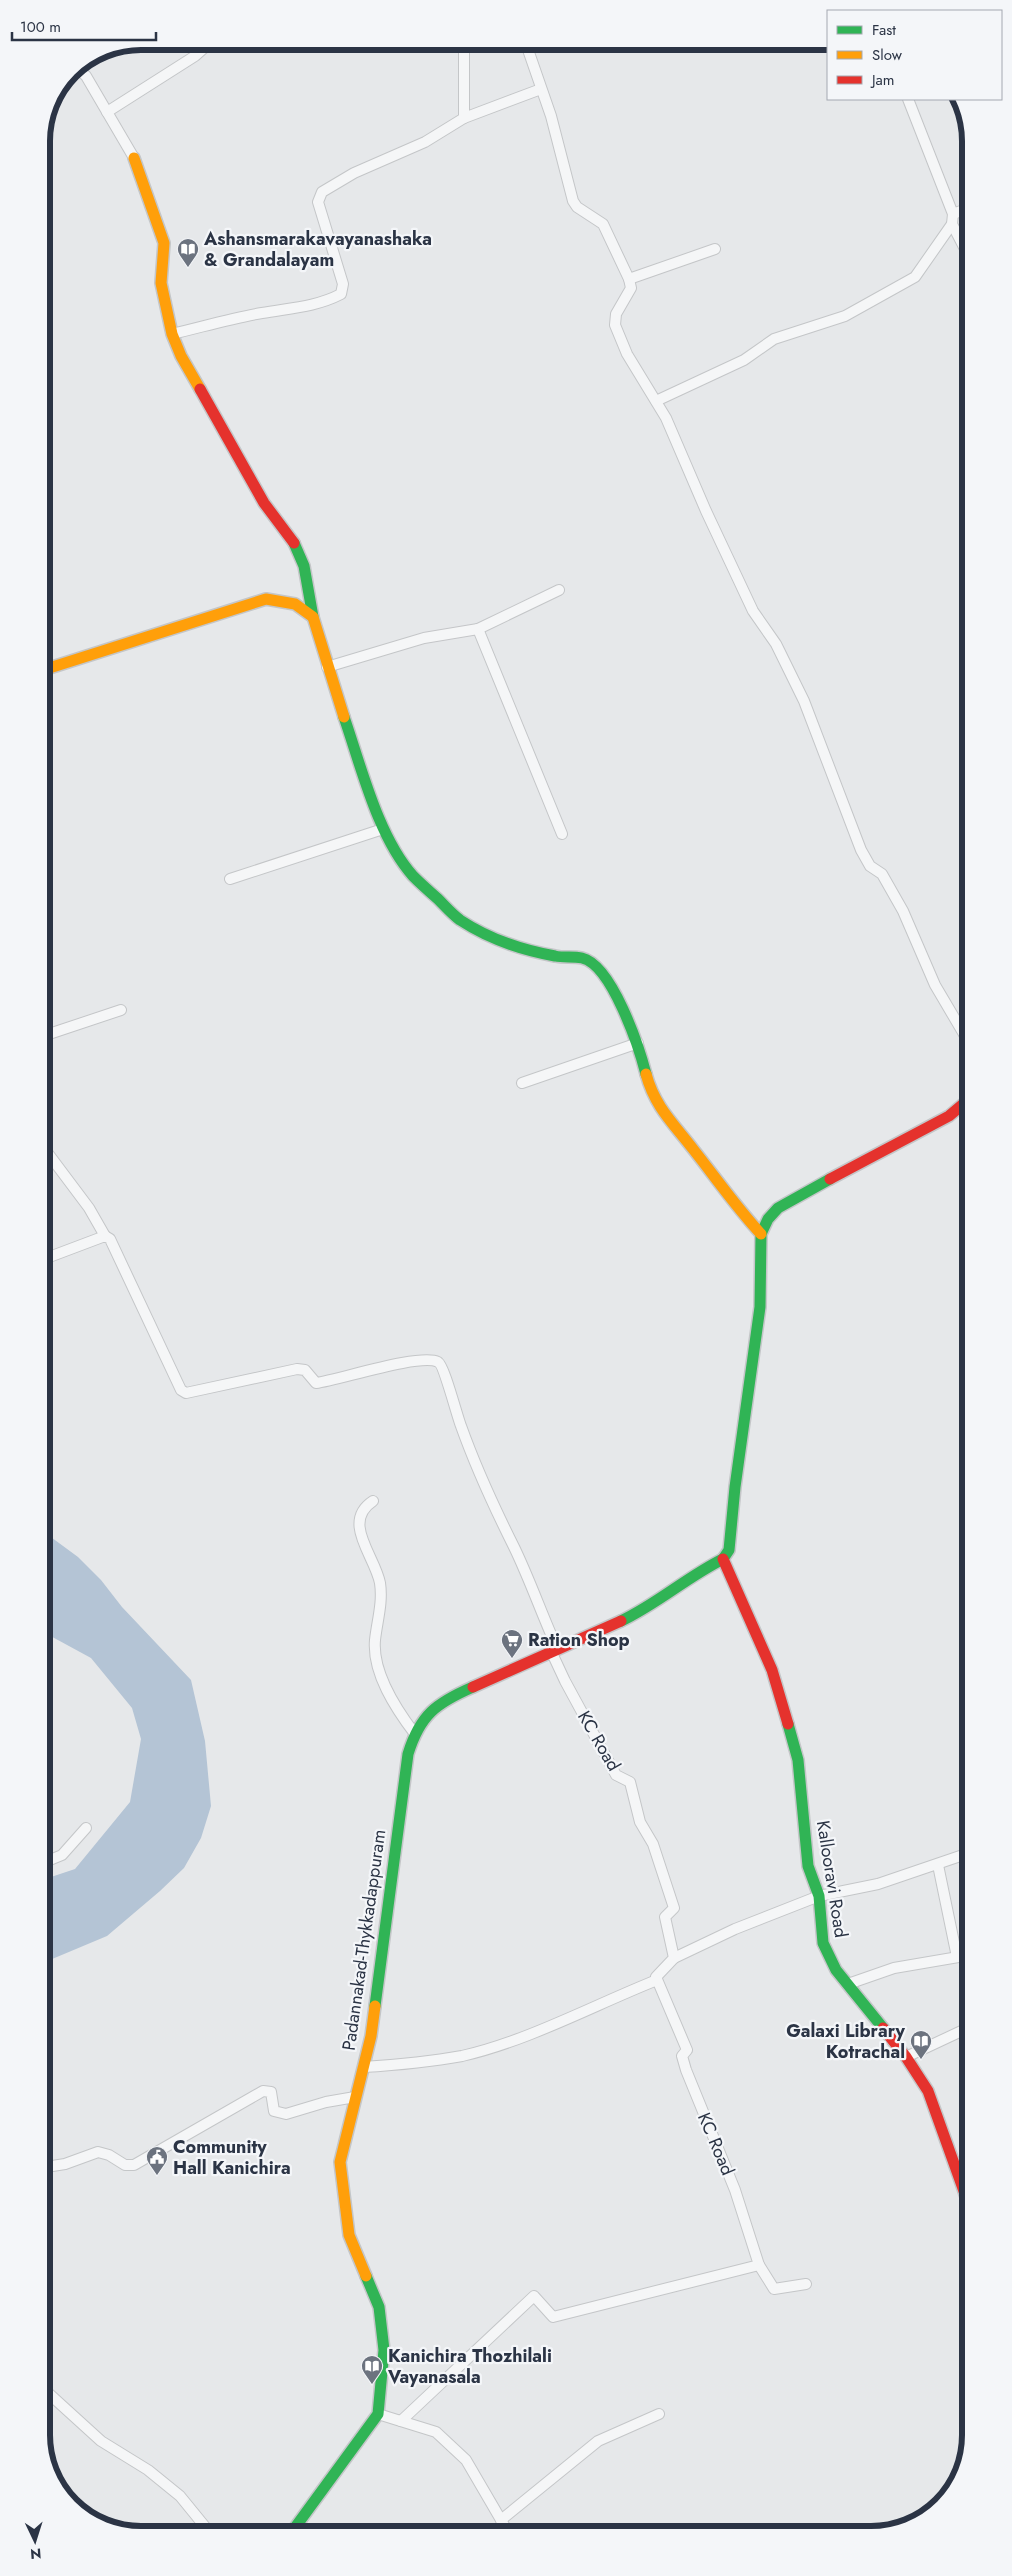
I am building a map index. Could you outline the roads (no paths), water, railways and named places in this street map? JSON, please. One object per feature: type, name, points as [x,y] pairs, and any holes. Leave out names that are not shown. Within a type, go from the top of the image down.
[{"type":"main road","points":[[134,158],[164,243],[161,283],[172,334],[184,364],[264,503],[298,548],[304,566],[312,617],[327,667],[383,829],[412,875],[459,919],[492,937],[526,951],[564,958],[582,958],[595,966],[610,987],[638,1043],[650,1089],[666,1118],[692,1147],[740,1212],[761,1234]]},
{"type":"main road","points":[[50,668],[266,599],[295,604],[312,617]]},
{"type":"main road","points":[[723,1559],[728,1550],[730,1540],[735,1487],[760,1307],[761,1234],[768,1219],[778,1208],[949,1116],[962,1105]]},
{"type":"main road","name":"Padannakad-Thykkadappuram","points":[[378,2414],[384,2350],[379,2307],[349,2235],[340,2162],[371,2036],[405,1765],[415,1734],[426,1714],[444,1700],[554,1649],[638,1613],[697,1572],[723,1559]]},
{"type":"main road","name":"Kallooravi Road","points":[[723,1559],[772,1670],[798,1760],[808,1866],[819,1896],[823,1943],[836,1970],[906,2057],[928,2091],[962,2177]]},
{"type":"main road","points":[[297,2526],[378,2414]]},
{"type":"street","points":[[107,112],[202,50]]},
{"type":"street","points":[[464,50],[464,118]]},
{"type":"street","points":[[528,50],[551,116],[573,201],[577,207],[603,224],[629,279],[631,288],[616,314],[615,325],[627,354],[666,418],[753,611],[776,644],[804,701],[861,850],[870,866],[882,874],[903,911],[935,985],[962,1031]]},
{"type":"street","points":[[82,72],[86,76],[134,158]]},
{"type":"street","points":[[172,334],[261,313],[302,307],[327,301],[341,294],[343,284],[318,202],[322,192],[354,173],[425,142],[464,118],[541,89]]},
{"type":"street","points":[[908,100],[962,241]]},
{"type":"street","points":[[656,402],[744,360],[774,338],[845,316],[915,277],[953,219],[962,213]]},
{"type":"street","points":[[629,279],[715,248]]},
{"type":"street","points":[[327,667],[424,638],[478,629],[559,590]]},
{"type":"street","points":[[478,629],[562,834]]},
{"type":"street","points":[[230,879],[383,829]]},
{"type":"street","points":[[50,1034],[121,1010]]},
{"type":"street","points":[[522,1083],[638,1043]]},
{"type":"street","points":[[50,1156],[89,1208],[104,1236],[110,1239],[182,1390],[186,1393],[297,1369],[305,1370],[316,1383],[396,1365],[426,1361],[438,1362],[443,1367],[450,1398],[487,1494],[514,1548],[554,1649]]},
{"type":"street","points":[[50,1257],[104,1236]]},
{"type":"street","points":[[373,1501],[364,1507],[358,1523],[365,1547],[375,1563],[379,1582],[381,1600],[375,1654],[389,1694],[402,1717],[415,1734]]},
{"type":"street","name":"KC Road","points":[[554,1649],[565,1681],[616,1775],[630,1782],[640,1822],[653,1844],[674,1908],[665,1917],[674,1958]]},
{"type":"street","points":[[50,1860],[62,1855],[86,1828]]},
{"type":"street","points":[[363,2067],[404,2064],[462,2055],[535,2032],[657,1980],[656,1977],[674,1958],[735,1929],[819,1896],[878,1884],[962,1857]]},
{"type":"street","points":[[938,1865],[957,1957]]},
{"type":"street","points":[[848,1984],[894,1968],[962,1956]]},
{"type":"street","name":"KC Road","points":[[657,1980],[688,2050],[682,2056],[686,2070],[735,2190],[759,2265]]},
{"type":"street","points":[[906,2057],[962,2031]]},
{"type":"street","points":[[50,2166],[65,2164],[98,2152],[109,2154],[125,2165],[134,2166],[263,2091],[271,2092],[274,2110],[286,2114],[326,2102],[355,2097]]},
{"type":"street","points":[[400,2421],[534,2296],[553,2317],[759,2265],[774,2289],[806,2284]]},
{"type":"street","points":[[50,2395],[101,2441],[148,2470],[180,2496],[204,2526]]},
{"type":"street","points":[[378,2414],[436,2432],[466,2460],[504,2526]]},
{"type":"street","points":[[501,2520],[598,2441],[659,2414]]},
{"type":"water","points":[[50,1536],[78,1557],[101,1580],[122,1607],[191,1680],[205,1741],[211,1806],[201,1838],[184,1868],[160,1891],[107,1936],[50,1960],[50,1877],[75,1869],[130,1802],[141,1739],[132,1708],[91,1658],[50,1636]]},
{"type":"place","name":"Ashansmarakavayanashaka & Grandalayam","points":[[188,268]]},
{"type":"place","name":"Ration Shop","points":[[512,1659]]},
{"type":"place","name":"Galaxi Library Kotrachal","points":[[921,2060]]},
{"type":"place","name":"Community Hall Kanichira","points":[[157,2176]]},
{"type":"place","name":"Kanichira Thozhilali Vayanasala","points":[[372,2385]]}]
